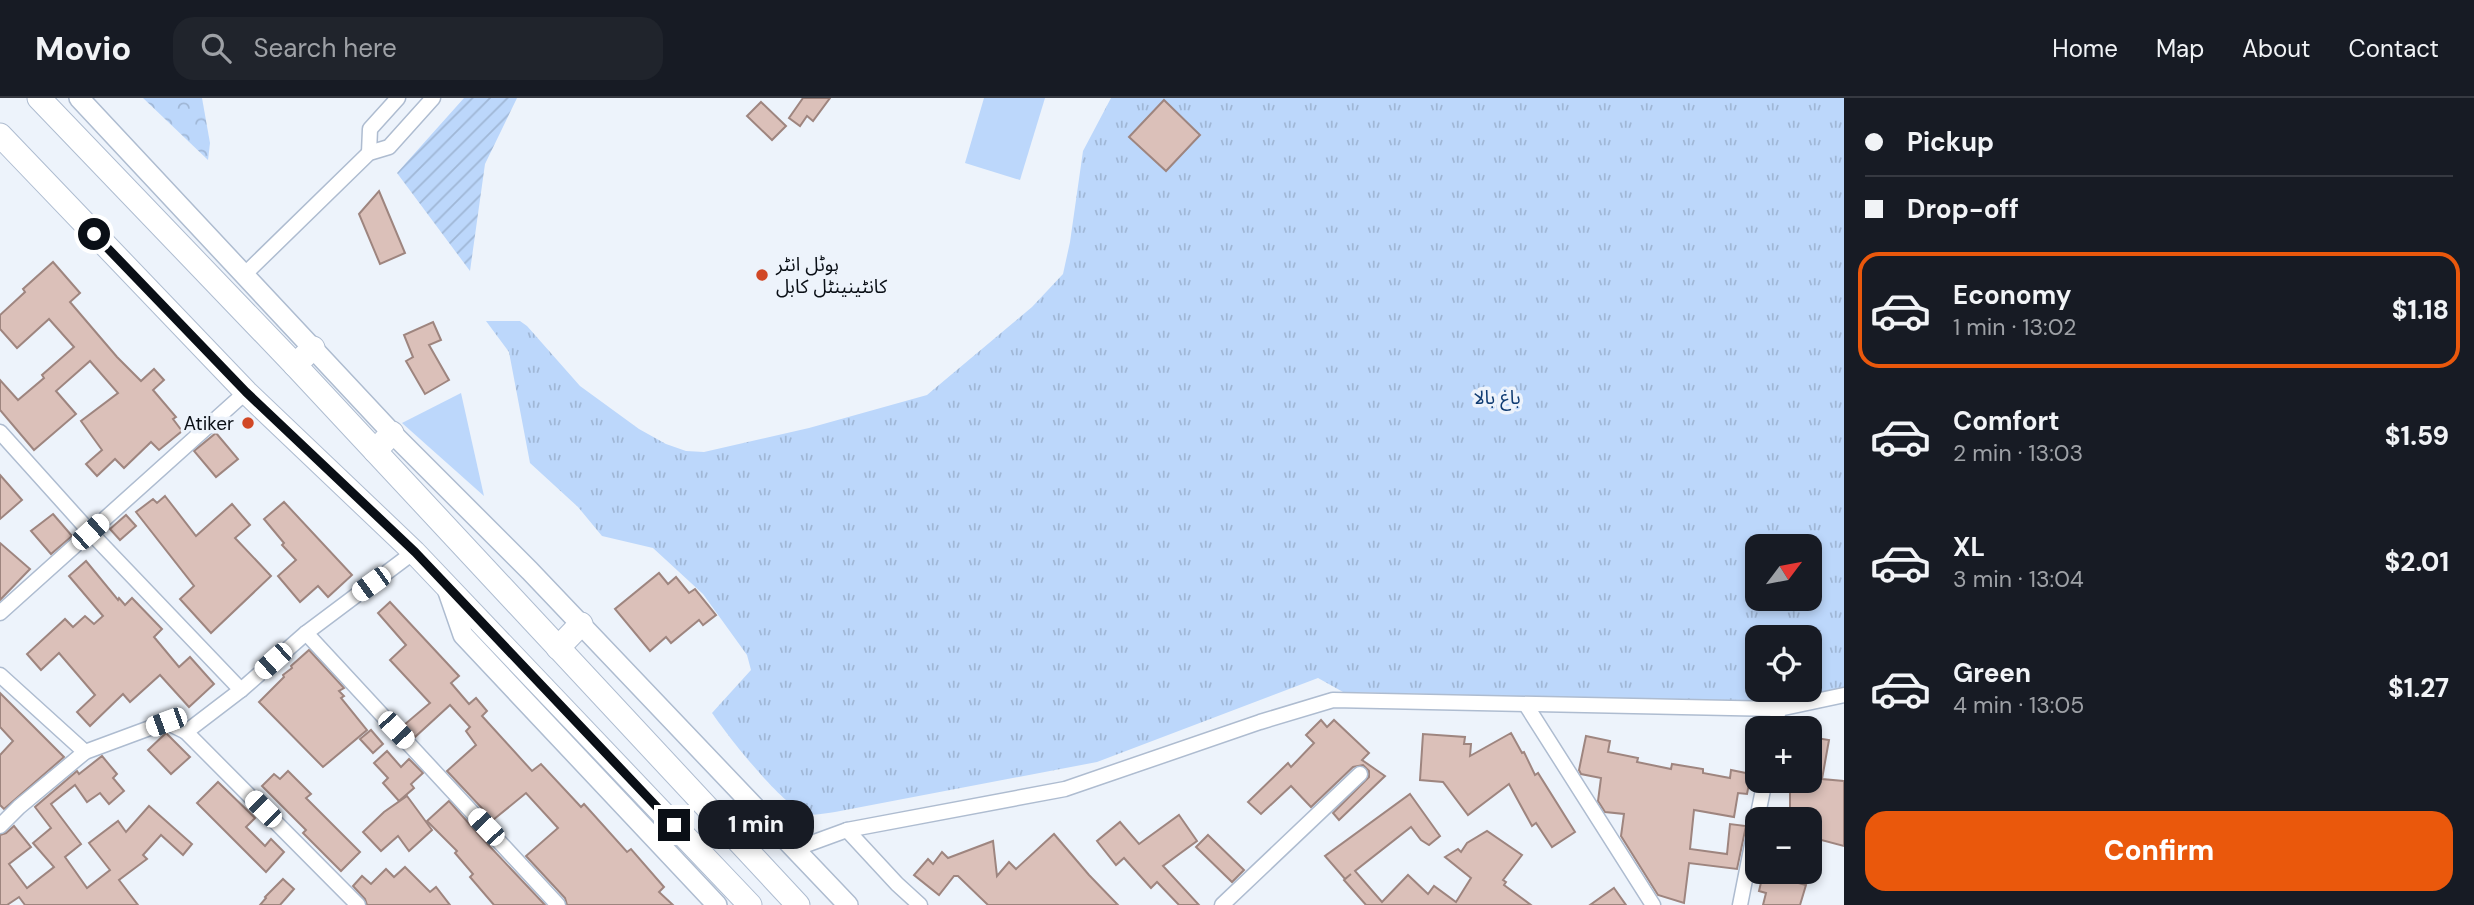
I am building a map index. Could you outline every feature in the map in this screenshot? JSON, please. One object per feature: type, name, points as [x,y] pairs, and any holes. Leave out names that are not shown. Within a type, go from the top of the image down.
[{"type":"main road","points":[[38,98],[295,365],[798,905]]},
{"type":"main road","points":[[0,135],[246,392],[415,552],[750,905]]},
{"type":"main road","points":[[295,365],[313,348]]},
{"type":"main road","points":[[375,452],[393,433]]},
{"type":"main road","points":[[558,648],[581,624]]},
{"type":"street","points":[[79,98],[393,433],[581,624],[848,905]]},
{"type":"street","points":[[369,153],[370,129],[398,98]]},
{"type":"street","points":[[246,274],[369,153],[389,147],[433,98]]},
{"type":"street","points":[[0,612],[246,392]]},
{"type":"street","points":[[0,432],[90,532],[241,690]]},
{"type":"street","points":[[186,733],[241,690],[306,633],[415,552]]},
{"type":"street","points":[[445,585],[463,635],[717,905]]},
{"type":"street","points":[[306,633],[558,905]]},
{"type":"street","points":[[0,675],[85,752]]},
{"type":"street","points":[[795,849],[847,830],[1065,789],[1333,700],[1779,709],[1844,695]]},
{"type":"street","points":[[1527,705],[1653,905]]},
{"type":"street","points":[[1778,716],[1779,709]]},
{"type":"street","points":[[0,826],[85,752],[166,722],[186,733],[358,905]]},
{"type":"street","points":[[1222,905],[1360,774]]},
{"type":"street","points":[[847,830],[920,905]]},
{"type":"street","points":[[1740,905],[1745,880]]},
{"type":"green space","points":[[143,98],[202,98],[210,143],[208,160]]},
{"type":"green space","points":[[464,98],[517,98],[485,164],[470,271],[397,173]]},
{"type":"green space","points":[[984,98],[1045,98],[1020,180],[965,163]]},
{"type":"green space","name":"باغ بالا","points":[[1111,98],[1844,98],[1844,690],[1822,694],[1822,625],[1745,625],[1745,702],[1774,702],[1700,707],[1471,695],[1343,692],[1318,678],[1097,762],[825,814],[807,814],[796,808],[770,785],[712,713],[751,670],[747,655],[703,594],[653,548],[602,536],[578,507],[530,463],[509,352],[486,321],[520,321],[580,386],[639,429],[666,444],[686,451],[704,452],[809,428],[927,395],[1032,307],[1063,274],[1083,151]]},
{"type":"green space","points":[[461,393],[484,496],[402,423]]},
{"type":"building","points":[[803,98],[830,98],[813,121],[807,116],[800,126],[789,118]]},
{"type":"building","points":[[1164,100],[1200,135],[1166,171],[1129,137]]},
{"type":"building","points":[[761,102],[786,126],[772,140],[747,116]]},
{"type":"building","points":[[379,191],[405,253],[380,264],[359,214]]},
{"type":"building","points":[[53,262],[80,293],[70,302],[117,357],[141,381],[154,369],[164,380],[153,390],[176,417],[173,419],[182,431],[159,450],[151,442],[124,468],[115,459],[97,476],[86,464],[102,450],[81,421],[118,393],[90,361],[56,391],[76,414],[34,450],[0,410],[0,380],[18,400],[74,347],[49,319],[17,348],[0,329],[0,315],[25,292],[23,289]]},
{"type":"building","points":[[433,322],[441,340],[429,345],[449,380],[425,394],[406,361],[413,357],[404,335]]},
{"type":"building","points":[[216,433],[238,459],[216,477],[194,451]]},
{"type":"building","points":[[0,475],[22,500],[0,519]]},
{"type":"building","points":[[165,496],[196,536],[232,504],[250,525],[235,538],[271,576],[211,633],[180,599],[194,586],[136,512],[153,499],[157,503]]},
{"type":"building","points":[[284,502],[352,575],[328,597],[318,586],[300,602],[278,576],[296,560],[264,519]]},
{"type":"building","points":[[53,514],[72,536],[51,554],[31,531]]},
{"type":"building","points":[[126,515],[136,526],[120,540],[110,529]]},
{"type":"building","points":[[0,543],[30,569],[0,600]]},
{"type":"building","points":[[86,561],[118,600],[119,598],[125,605],[132,598],[162,629],[154,637],[179,667],[190,657],[214,684],[189,707],[160,675],[130,702],[123,694],[90,726],[77,712],[95,695],[59,653],[41,670],[27,654],[65,619],[73,627],[85,616],[94,624],[103,616],[69,576]]},
{"type":"building","points":[[659,573],[668,584],[676,577],[689,593],[695,589],[716,615],[703,625],[699,620],[671,643],[666,637],[650,651],[615,609]]},
{"type":"building","points":[[390,602],[459,676],[451,683],[469,704],[476,698],[487,711],[482,716],[532,771],[541,764],[581,807],[584,804],[627,852],[631,849],[664,887],[659,892],[673,905],[567,905],[565,898],[526,856],[558,828],[526,793],[493,820],[447,771],[476,745],[466,731],[470,727],[450,705],[415,737],[404,725],[430,703],[390,660],[406,645],[378,613]]},
{"type":"building","points":[[309,650],[344,688],[339,691],[344,696],[341,698],[367,730],[323,767],[259,702]]},
{"type":"building","points":[[0,693],[64,757],[4,809],[0,805],[0,755],[13,741],[0,727]]},
{"type":"building","points":[[1321,720],[1327,727],[1334,720],[1369,753],[1362,760],[1385,776],[1339,820],[1333,813],[1369,777],[1369,771],[1363,765],[1353,767],[1311,807],[1291,786],[1261,814],[1248,802],[1288,763],[1291,767],[1314,743],[1306,735]]},
{"type":"building","points":[[371,730],[383,744],[373,753],[360,739]]},
{"type":"building","points":[[166,733],[190,757],[171,774],[148,750]]},
{"type":"building","points":[[1511,733],[1535,775],[1538,773],[1575,832],[1552,847],[1536,823],[1532,826],[1509,784],[1468,815],[1443,782],[1420,780],[1423,734],[1465,737],[1464,744],[1471,744],[1470,756]]},
{"type":"building","points":[[1586,736],[1610,741],[1608,752],[1638,758],[1637,762],[1671,769],[1672,764],[1703,769],[1703,773],[1730,778],[1731,770],[1745,773],[1747,794],[1738,793],[1734,817],[1694,810],[1690,849],[1727,854],[1730,824],[1745,826],[1737,869],[1689,863],[1684,903],[1658,895],[1621,836],[1624,814],[1605,812],[1598,801],[1601,778],[1581,774],[1579,770]]},
{"type":"building","points":[[1822,739],[1829,740],[1822,779]]},
{"type":"building","points":[[387,751],[401,767],[409,759],[423,773],[411,784],[414,788],[399,801],[383,783],[388,778],[374,763]]},
{"type":"building","points":[[102,756],[117,774],[113,778],[124,791],[109,804],[100,793],[87,802],[75,785],[51,804],[81,844],[65,857],[87,888],[110,870],[89,843],[118,821],[126,832],[149,806],[192,844],[183,855],[161,835],[143,855],[147,859],[119,880],[138,905],[25,905],[19,897],[7,905],[0,905],[0,835],[14,826],[31,847],[9,864],[27,888],[54,867],[33,843],[51,828],[35,807],[77,771],[79,774]]},
{"type":"building","points":[[288,771],[311,794],[306,798],[360,852],[341,871],[303,833],[306,830],[262,786],[274,774],[280,779]]},
{"type":"building","points":[[1822,779],[1844,781],[1844,846],[1822,840],[1822,807],[1790,807],[1790,793],[1822,793]]},
{"type":"building","points":[[218,782],[255,818],[246,827],[265,846],[271,839],[284,852],[266,872],[197,803]]},
{"type":"building","points":[[1410,794],[1440,836],[1429,845],[1421,840],[1411,827],[1355,871],[1382,902],[1408,875],[1428,894],[1434,886],[1456,902],[1471,878],[1445,857],[1458,849],[1461,852],[1467,843],[1487,831],[1522,855],[1503,880],[1506,882],[1504,885],[1531,905],[1366,905],[1344,880],[1351,874],[1345,879],[1325,856]]},
{"type":"building","points":[[407,796],[432,830],[409,851],[398,836],[381,851],[363,832],[384,812]]},
{"type":"building","points":[[449,801],[545,905],[494,905],[470,877],[473,874],[455,853],[457,851],[427,821]]},
{"type":"building","points":[[1179,815],[1197,841],[1163,866],[1199,905],[1179,905],[1157,882],[1151,888],[1124,858],[1116,865],[1097,841],[1120,822],[1139,844]]},
{"type":"building","points":[[1054,834],[1118,905],[988,905],[958,876],[954,876],[939,895],[914,875],[928,859],[933,864],[942,852],[948,858],[993,841],[997,876],[1009,862],[1016,869]]},
{"type":"building","points":[[1208,835],[1244,870],[1232,882],[1196,847]]},
{"type":"building","points":[[405,867],[430,892],[436,887],[450,905],[367,905],[353,886],[362,876],[371,884],[386,869],[394,877]]},
{"type":"building","points":[[283,879],[294,889],[280,905],[260,905],[265,897]]},
{"type":"building","points":[[1761,884],[1806,885],[1800,905],[1763,905],[1766,893],[1759,891]]},
{"type":"building","points":[[1614,888],[1626,905],[1590,905]]},
{"type":"place","name":"ہوٹل انٹر کانٹینینٹل کابل","points":[[762,275]]},
{"type":"place","name":"Atiker","points":[[248,423]]},
{"type":"route","points":[[94,234],[246,392],[415,552],[674,825]]}]
